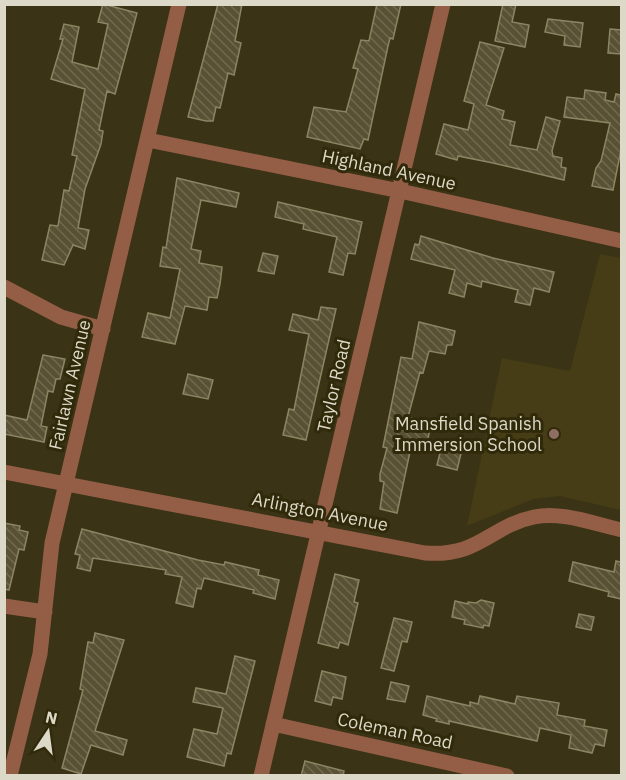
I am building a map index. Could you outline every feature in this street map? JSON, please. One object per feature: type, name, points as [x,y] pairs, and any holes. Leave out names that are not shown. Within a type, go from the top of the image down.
[{"type":"street","name":"Fairlawn Avenue","points":[[10,776],[40,654],[49,556],[179,4]]},
{"type":"street","name":"Taylor Road","points":[[261,776],[443,4]]},
{"type":"street","name":"Highland Avenue","points":[[148,140],[400,191],[621,241]]},
{"type":"street","points":[[4,287],[61,317],[103,329]]},
{"type":"street","name":"Arlington Avenue","points":[[4,472],[440,554],[469,549],[520,521],[546,515],[621,530]]},
{"type":"street","points":[[4,606],[45,612]]},
{"type":"street","name":"Coleman Road","points":[[273,724],[507,776]]},
{"type":"shaded area","name":"Mansfield Spanish Immersion School","points":[[600,254],[621,258],[621,510],[560,496],[533,499],[467,526],[502,358],[570,371]]},
{"type":"building","points":[[103,4],[137,13],[115,94],[107,91],[99,130],[103,131],[101,144],[85,189],[78,228],[89,230],[85,249],[73,245],[64,265],[42,260],[50,225],[58,226],[64,190],[69,191],[77,156],[72,155],[85,89],[51,79],[63,39],[60,39],[64,24],[79,27],[72,62],[98,69],[108,24],[98,22]]},
{"type":"building","points":[[218,4],[242,4],[235,41],[241,43],[234,75],[228,73],[220,108],[216,107],[213,121],[206,121],[188,117]]},
{"type":"building","points":[[377,4],[401,4],[393,39],[390,38],[388,46],[368,140],[364,139],[360,149],[307,137],[314,107],[346,112],[358,69],[353,68],[361,40],[369,41]]},
{"type":"building","points":[[503,4],[516,4],[512,22],[529,25],[525,47],[495,41]]},
{"type":"building","points":[[548,19],[583,23],[580,47],[564,45],[565,36],[545,32]]},
{"type":"building","points":[[610,29],[621,30],[621,54],[608,53]]},
{"type":"building","points":[[480,42],[504,48],[486,105],[504,111],[502,119],[515,122],[510,145],[537,150],[546,117],[560,121],[552,151],[553,156],[562,158],[561,167],[566,168],[564,180],[493,163],[458,156],[457,160],[436,154],[444,124],[468,130],[474,104],[464,101]]},
{"type":"building","points":[[585,90],[606,93],[605,100],[614,102],[616,94],[621,95],[621,150],[613,190],[592,186],[610,123],[564,117],[567,97],[584,99]]},
{"type":"building","points":[[177,178],[239,193],[236,207],[201,200],[191,249],[201,251],[199,263],[222,267],[220,284],[217,298],[209,297],[207,310],[185,306],[175,344],[142,337],[148,313],[170,318],[180,269],[160,266],[163,247],[166,248]]},
{"type":"building","points":[[278,202],[362,222],[355,254],[348,253],[343,275],[329,272],[337,237],[303,229],[304,224],[275,217]]},
{"type":"building","points":[[421,236],[493,258],[554,272],[549,292],[534,288],[530,305],[515,302],[518,290],[482,281],[481,287],[467,283],[464,297],[449,293],[455,270],[411,259],[415,244],[419,245]]},
{"type":"building","points":[[263,253],[278,256],[274,274],[258,271]]},
{"type":"building","points":[[321,307],[336,309],[306,440],[283,435],[289,409],[294,410],[309,334],[289,330],[293,314],[318,320]]},
{"type":"building","points":[[419,322],[455,331],[452,345],[447,345],[445,354],[429,351],[423,373],[420,372],[408,417],[431,422],[426,450],[411,447],[397,513],[380,509],[384,482],[380,481],[380,474],[387,448],[383,447],[401,357],[412,359]]},
{"type":"building","points":[[43,355],[65,359],[60,379],[56,379],[53,392],[48,391],[41,426],[47,427],[44,442],[4,434],[4,415],[27,420]]},
{"type":"building","points":[[188,374],[213,380],[208,399],[183,394]]},
{"type":"building","points":[[442,445],[462,449],[457,470],[437,465]]},
{"type":"building","points":[[4,523],[20,526],[19,530],[28,532],[24,550],[19,549],[9,590],[4,589]]},
{"type":"building","points":[[82,529],[198,560],[224,565],[225,562],[259,570],[258,575],[279,580],[275,599],[253,593],[254,590],[204,578],[201,589],[197,588],[193,607],[176,603],[182,577],[165,574],[166,570],[93,558],[90,571],[77,568],[80,555],[75,554]]},
{"type":"building","points":[[616,561],[621,562],[621,599],[608,596],[609,592],[569,581],[573,562],[614,572]]},
{"type":"building","points":[[335,574],[359,580],[354,602],[358,603],[348,645],[340,642],[338,648],[318,643]]},
{"type":"building","points":[[481,600],[494,603],[489,626],[484,625],[483,628],[464,624],[465,620],[452,617],[455,601],[468,604],[468,602],[476,603]]},
{"type":"building","points":[[579,614],[594,617],[591,630],[576,627]]},
{"type":"building","points":[[394,618],[412,622],[407,642],[402,641],[394,671],[381,668]]},
{"type":"building","points":[[95,633],[124,640],[95,731],[127,740],[123,755],[91,745],[81,774],[62,768],[83,690],[80,689],[88,642],[93,643]]},
{"type":"building","points":[[235,656],[255,661],[231,754],[227,753],[224,766],[187,757],[194,729],[217,734],[223,708],[193,702],[196,688],[226,694]]},
{"type":"building","points":[[322,671],[346,677],[342,699],[333,697],[331,705],[315,701]]},
{"type":"building","points":[[391,682],[409,686],[405,702],[387,699]]},
{"type":"building","points":[[427,696],[470,706],[470,702],[478,704],[480,696],[515,704],[517,696],[559,703],[557,715],[585,720],[584,726],[607,730],[604,746],[595,744],[592,753],[569,748],[571,735],[540,728],[537,741],[449,721],[449,724],[436,721],[437,719],[423,715]]},
{"type":"building","points":[[305,761],[344,771],[343,776],[301,776]]},
{"type":"place","name":"Mansfield Spanish Immersion School","points":[[554,434]]}]
